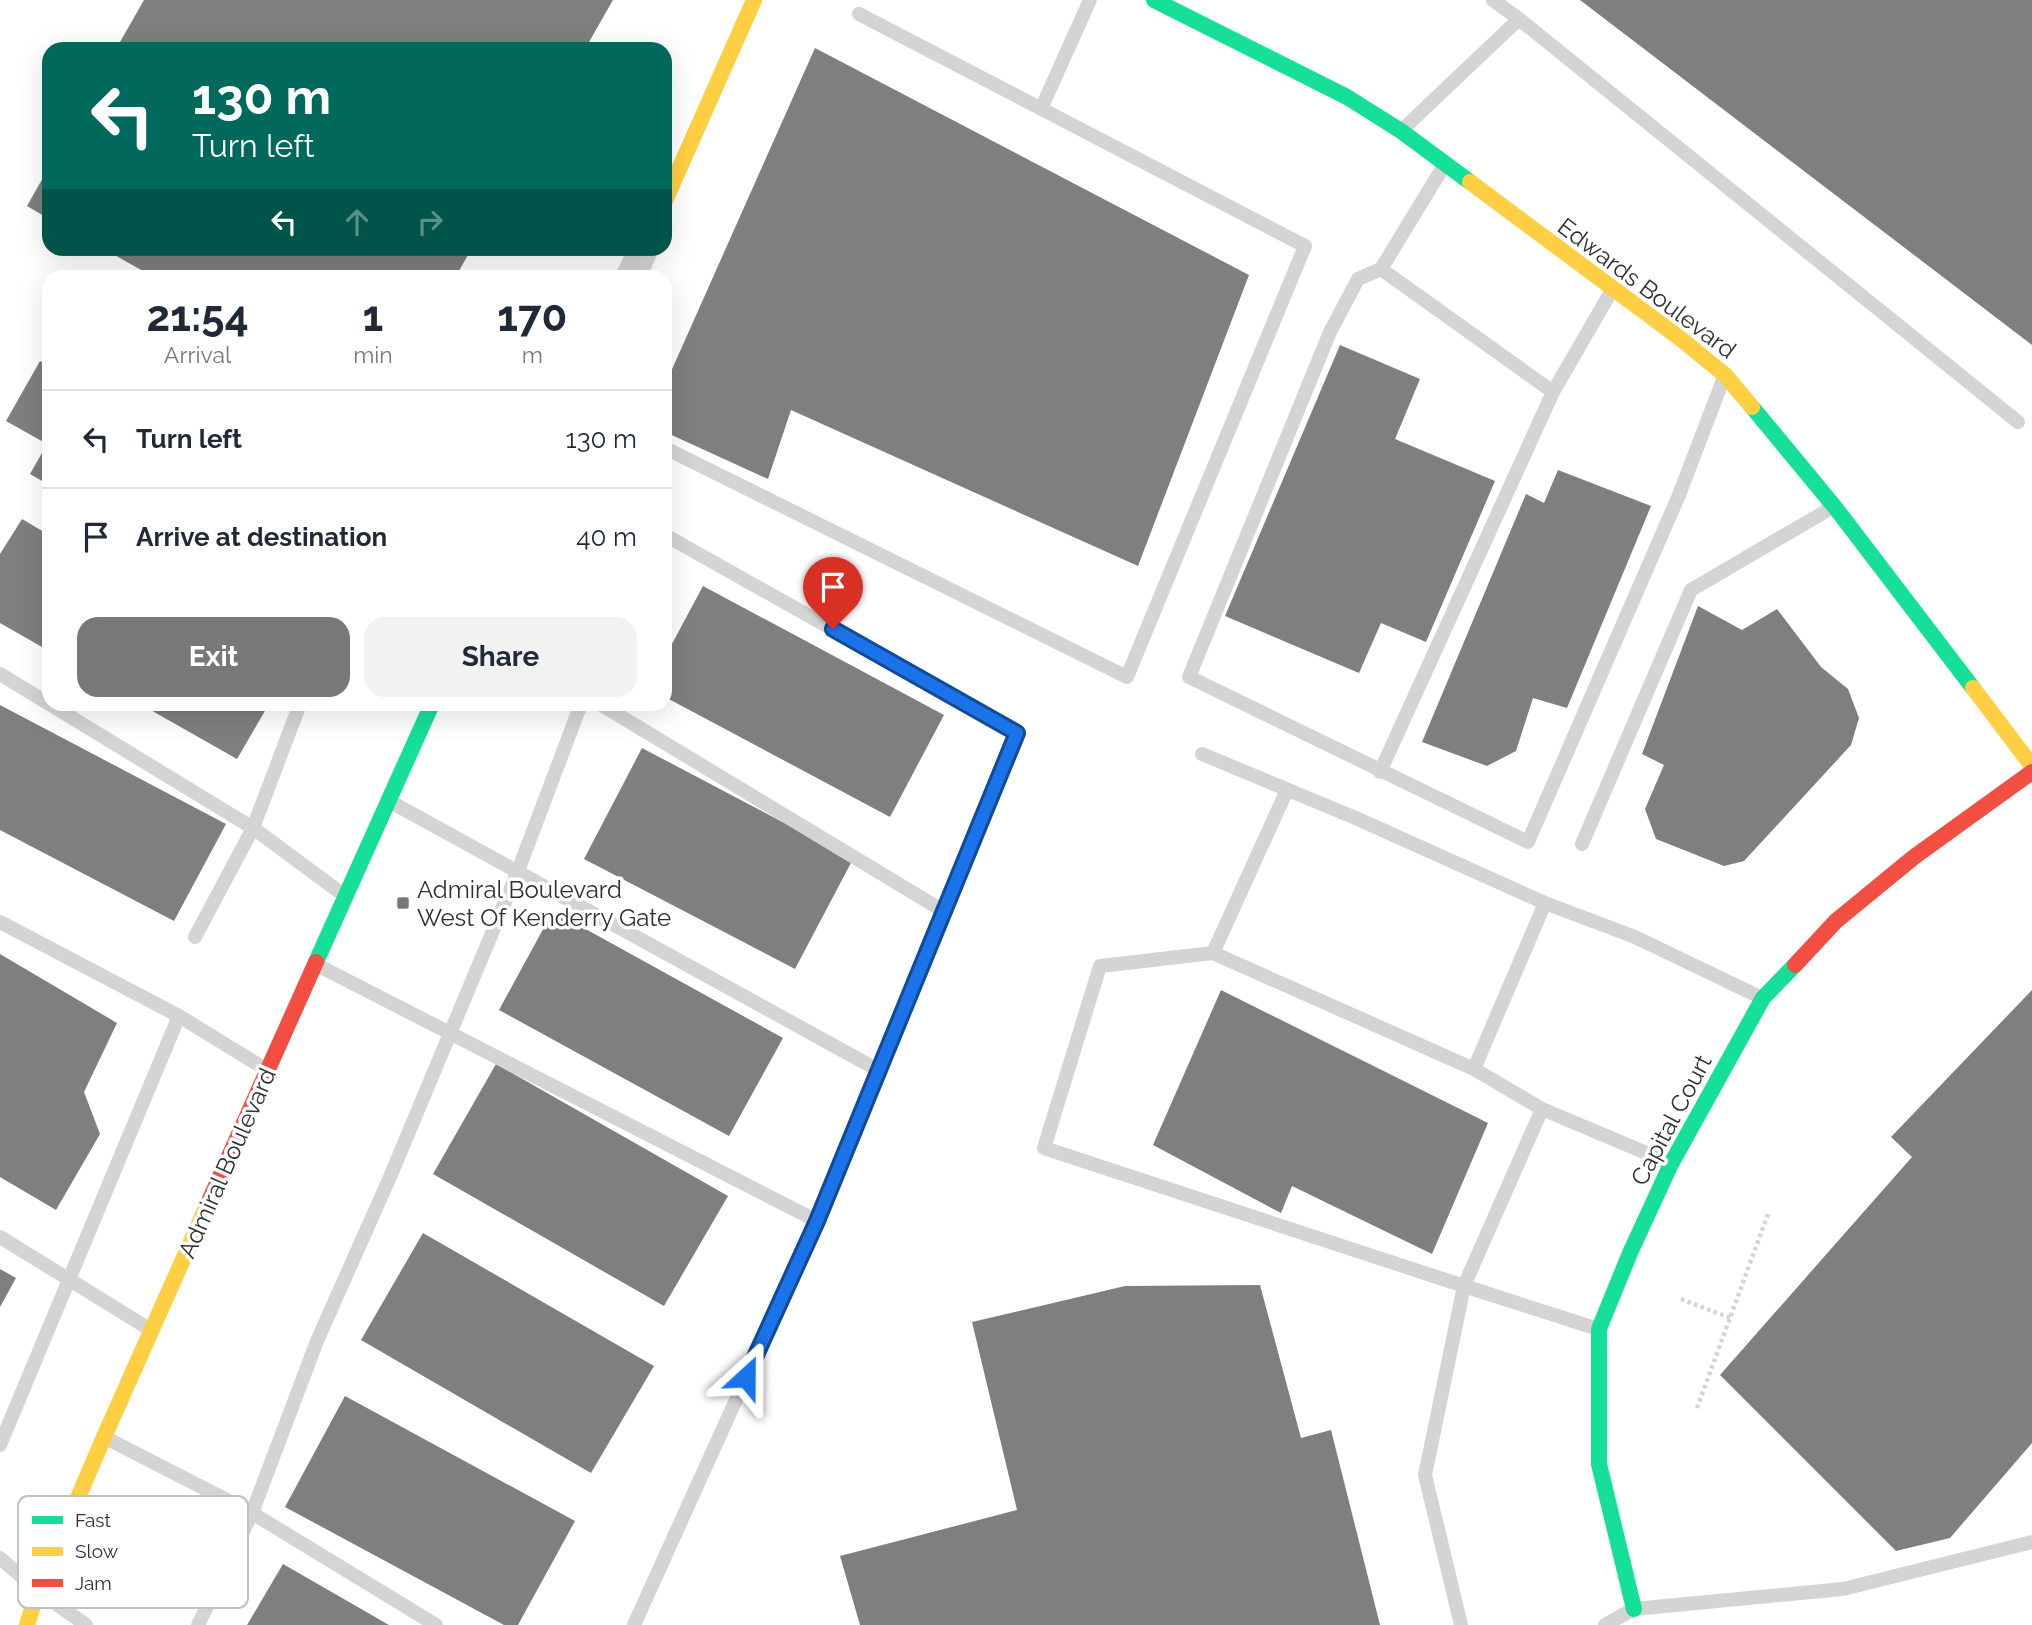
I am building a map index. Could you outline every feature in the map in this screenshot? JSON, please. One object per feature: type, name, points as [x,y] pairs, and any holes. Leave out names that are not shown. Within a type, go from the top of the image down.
[{"type":"street","points":[[672,185],[754,0]]},
{"type":"street","name":"Edwards Boulevard","points":[[1154,0],[1347,97],[1401,131],[1681,339],[1725,375],[1835,506],[2032,766]]},
{"type":"street","name":"Admiral Boulevard","points":[[79,1496],[429,711]]},
{"type":"street","name":"Capital Court","points":[[1634,1609],[1599,1464],[1599,1329],[1671,1164],[1763,998],[1836,921],[1914,857],[2032,772]]},
{"type":"street","name":"Admiral Boulevard","points":[[27,1625],[32,1608]]},
{"type":"lane","points":[[1041,109],[1090,0]]},
{"type":"lane","points":[[1493,0],[2018,422]]},
{"type":"lane","points":[[672,451],[1127,677],[1305,246],[859,14]]},
{"type":"lane","points":[[1401,131],[1519,19]]},
{"type":"lane","points":[[1445,164],[1381,269],[1358,279],[1330,332],[1189,677],[1528,842],[1679,495],[1725,375]]},
{"type":"lane","points":[[1381,269],[1553,392]]},
{"type":"lane","points":[[1380,772],[1553,392],[1612,289]]},
{"type":"lane","points":[[1582,844],[1691,590],[1835,506]]},
{"type":"lane","points":[[634,1625],[817,1221],[1017,733],[672,544]]},
{"type":"lane","points":[[0,674],[42,700]]},
{"type":"lane","points":[[61,711],[253,828],[346,896]]},
{"type":"lane","points":[[195,937],[253,828],[297,711]]},
{"type":"lane","points":[[248,1521],[317,1341],[390,1177],[518,871],[578,711]]},
{"type":"lane","points":[[612,711],[945,912]]},
{"type":"lane","points":[[1202,754],[1358,819],[1545,903],[1635,937],[1763,998]]},
{"type":"lane","points":[[1213,953],[1287,790]]},
{"type":"lane","points":[[388,801],[878,1070]]},
{"type":"lane","points":[[1475,1069],[1545,903]]},
{"type":"lane","points":[[0,922],[178,1016],[268,1070]]},
{"type":"lane","points":[[1599,1329],[1044,1148],[1100,966],[1213,953],[1475,1069],[1542,1108],[1671,1164]]},
{"type":"lane","points":[[316,964],[817,1221]]},
{"type":"lane","points":[[0,1445],[178,1016]]},
{"type":"lane","points":[[1461,1625],[1425,1475],[1464,1286],[1542,1108]]},
{"type":"lane","points":[[0,1237],[152,1330]]},
{"type":"lane","points":[[104,1437],[219,1496]]},
{"type":"lane","points":[[248,1511],[436,1625]]},
{"type":"lane","points":[[1605,1625],[1634,1609],[1843,1589],[2032,1542]]},
{"type":"lane","points":[[0,1558],[18,1574]]},
{"type":"lane","points":[[62,1608],[86,1625]]},
{"type":"lane","points":[[198,1625],[206,1608]]},
{"type":"path","points":[[1697,1408],[1768,1213]]},
{"type":"path","points":[[1681,1299],[1730,1318]]},
{"type":"building","points":[[144,0],[613,0],[589,42],[120,42]]},
{"type":"building","points":[[1580,0],[2032,0],[2032,345]]},
{"type":"building","points":[[815,48],[1249,275],[1138,566],[791,410],[768,479],[672,435],[672,369]]},
{"type":"building","points":[[42,179],[42,215],[27,206]]},
{"type":"building","points":[[116,256],[467,256],[459,270],[141,270]]},
{"type":"building","points":[[1340,345],[1420,379],[1395,439],[1495,481],[1426,642],[1381,623],[1359,673],[1225,616]]},
{"type":"building","points":[[40,361],[42,362],[42,441],[6,421]]},
{"type":"building","points":[[42,453],[42,481],[30,474]]},
{"type":"building","points":[[1558,470],[1651,506],[1567,708],[1533,698],[1516,751],[1487,766],[1422,742],[1526,494],[1544,503]]},
{"type":"building","points":[[22,519],[42,531],[42,647],[0,623],[0,554]]},
{"type":"building","points":[[703,586],[944,715],[890,817],[672,701],[672,644]]},
{"type":"building","points":[[1698,606],[1742,630],[1777,609],[1821,667],[1848,689],[1859,718],[1851,745],[1744,861],[1724,866],[1656,839],[1645,809],[1664,765],[1642,754]]},
{"type":"building","points":[[0,705],[226,824],[174,921],[0,830]]},
{"type":"building","points":[[152,711],[265,711],[237,759]]},
{"type":"building","points":[[642,748],[853,859],[795,969],[584,859]]},
{"type":"building","points":[[553,911],[783,1038],[729,1136],[499,1010]]},
{"type":"building","points":[[0,954],[117,1023],[84,1092],[100,1134],[56,1210],[0,1177]]},
{"type":"building","points":[[1221,990],[1488,1123],[1432,1254],[1292,1186],[1281,1213],[1153,1145]]},
{"type":"building","points":[[2032,990],[2032,1443],[1950,1538],[1896,1551],[1720,1375],[1912,1157],[1891,1137]]},
{"type":"building","points":[[496,1064],[728,1196],[664,1306],[433,1174]]},
{"type":"building","points":[[423,1233],[654,1366],[591,1473],[361,1340]]},
{"type":"building","points":[[0,1269],[16,1278],[0,1307]]},
{"type":"building","points":[[1260,1285],[1301,1438],[1331,1430],[1380,1625],[860,1625],[840,1556],[1017,1510],[972,1322],[1125,1286]]},
{"type":"building","points":[[345,1396],[575,1521],[518,1625],[504,1625],[285,1507]]},
{"type":"building","points":[[283,1564],[389,1625],[247,1625]]},
{"type":"traffic: fast","points":[[1154,0],[1347,97],[1401,131],[1470,182]]},
{"type":"traffic: fast","points":[[1752,407],[1834,506],[1973,688]]},
{"type":"traffic: fast","points":[[316,962],[429,711]]},
{"type":"traffic: fast","points":[[1634,1609],[1599,1464],[1599,1329],[1671,1164],[1763,998],[1795,965]]},
{"type":"traffic: slow","points":[[672,185],[754,0]]},
{"type":"traffic: slow","points":[[1470,182],[1681,339],[1725,375],[1752,407]]},
{"type":"traffic: slow","points":[[1973,688],[2032,766]]},
{"type":"traffic: slow","points":[[79,1496],[210,1199]]},
{"type":"traffic: slow","points":[[27,1625],[32,1608]]},
{"type":"traffic: jam","points":[[1795,965],[1836,921],[1914,857],[2032,772]]},
{"type":"traffic: jam","points":[[210,1199],[316,962]]},
{"type":"place","name":"Admiral Boulevard West Of Kenderry Gate","points":[[403,903]]},
{"type":"route","points":[[746,1377],[817,1221],[1017,733],[833,629]]}]
